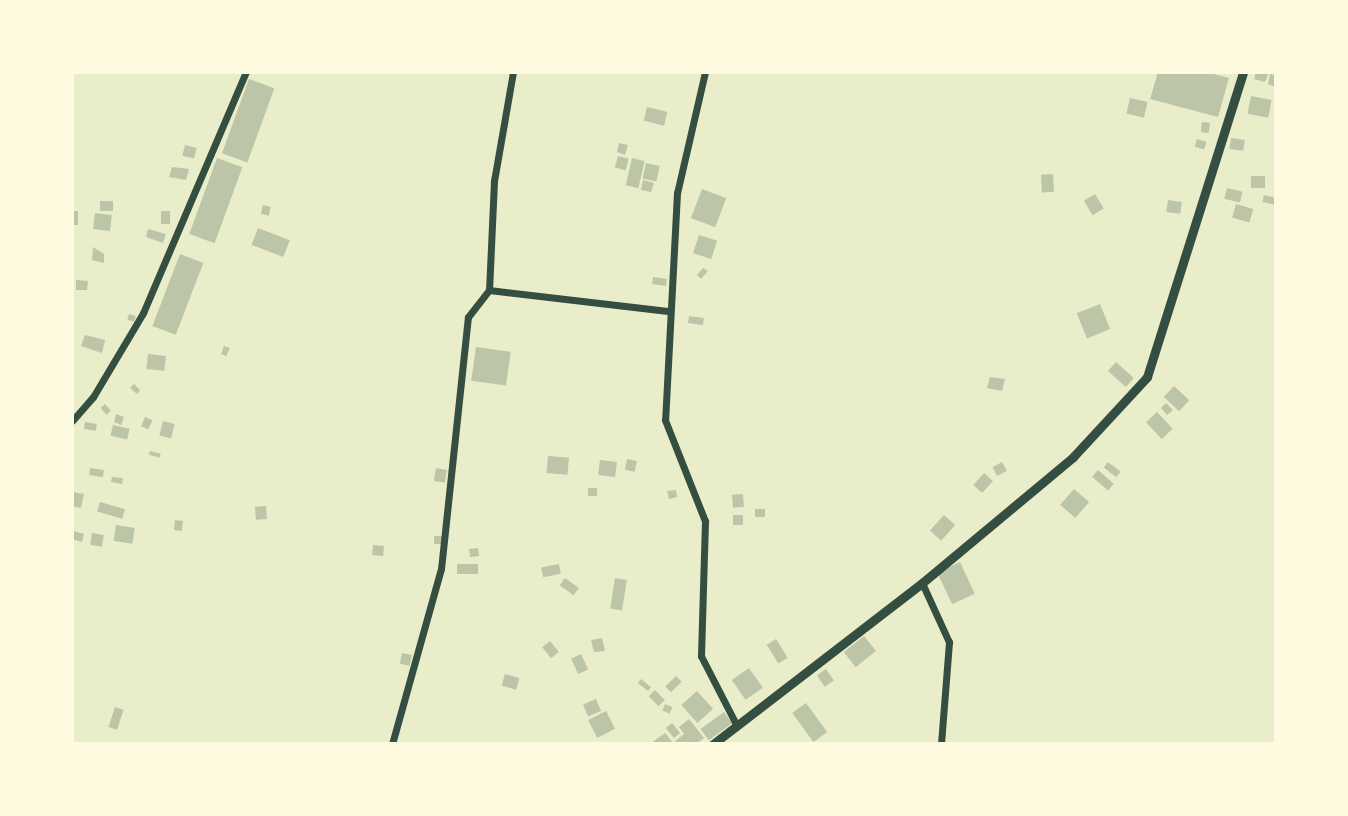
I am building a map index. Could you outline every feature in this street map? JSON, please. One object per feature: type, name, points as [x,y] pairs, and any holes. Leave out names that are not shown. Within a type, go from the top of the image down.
[{"type":"street","points":[[72,421],[93,397],[144,313],[246,72]]},
{"type":"street","points":[[391,744],[441,569],[468,317],[489,290],[494,181],[513,72]]},
{"type":"street","points":[[705,72],[677,193],[668,311],[665,420],[705,521],[701,656],[737,726]]},
{"type":"street","points":[[713,744],[922,583],[1073,457],[1147,377],[1243,72]]},
{"type":"street","points":[[489,290],[668,311]]},
{"type":"street","points":[[922,583],[949,642],[941,744]]},
{"type":"building","points":[[1158,72],[1206,72],[1229,78],[1218,117],[1150,99]]},
{"type":"building","points":[[1256,72],[1269,72],[1265,82],[1254,79]]},
{"type":"building","points":[[1270,74],[1276,75],[1276,87],[1268,84]]},
{"type":"building","points":[[249,79],[274,88],[247,162],[222,153]]},
{"type":"building","points":[[1251,96],[1272,100],[1268,118],[1248,114]]},
{"type":"building","points":[[1130,98],[1148,102],[1144,118],[1126,114]]},
{"type":"building","points":[[647,107],[667,112],[664,126],[644,121]]},
{"type":"building","points":[[1202,122],[1210,123],[1209,133],[1201,132]]},
{"type":"building","points":[[1231,138],[1245,140],[1243,151],[1229,149]]},
{"type":"building","points":[[1197,139],[1207,142],[1204,150],[1195,147]]},
{"type":"building","points":[[619,143],[628,145],[625,155],[617,152]]},
{"type":"building","points":[[185,145],[197,148],[194,159],[182,156]]},
{"type":"building","points":[[618,156],[629,159],[626,170],[615,168]]},
{"type":"building","points":[[217,158],[242,167],[215,243],[189,234]]},
{"type":"building","points":[[632,158],[645,161],[638,188],[626,185]]},
{"type":"building","points":[[646,163],[660,166],[656,182],[643,179]]},
{"type":"building","points":[[172,167],[189,169],[186,180],[169,177]]},
{"type":"building","points":[[1053,174],[1054,192],[1042,193],[1041,175]]},
{"type":"building","points":[[1251,176],[1265,176],[1265,188],[1251,188]]},
{"type":"building","points":[[643,180],[654,183],[651,192],[641,190]]},
{"type":"building","points":[[1227,188],[1243,192],[1240,203],[1224,199]]},
{"type":"building","points":[[702,189],[726,198],[715,227],[691,218]]},
{"type":"building","points":[[1095,194],[1104,209],[1093,215],[1084,201]]},
{"type":"building","points":[[1264,195],[1276,198],[1274,205],[1262,202]]},
{"type":"building","points":[[1168,200],[1182,202],[1180,214],[1166,212]]},
{"type":"building","points":[[100,201],[113,201],[113,211],[100,211]]},
{"type":"building","points":[[1236,204],[1253,209],[1249,222],[1232,217]]},
{"type":"building","points":[[263,205],[271,207],[269,216],[261,214]]},
{"type":"building","points":[[72,211],[78,211],[78,225],[72,225]]},
{"type":"building","points":[[161,211],[170,211],[170,224],[161,224]]},
{"type":"building","points":[[95,213],[112,215],[110,231],[93,229]]},
{"type":"building","points":[[258,228],[290,240],[283,257],[252,245]]},
{"type":"building","points":[[148,229],[166,234],[163,243],[146,237]]},
{"type":"building","points":[[699,235],[717,241],[711,259],[693,253]]},
{"type":"building","points":[[93,247],[104,254],[104,263],[92,260]]},
{"type":"building","points":[[180,254],[203,263],[176,335],[152,326]]},
{"type":"building","points":[[703,268],[708,271],[701,279],[697,275]]},
{"type":"building","points":[[653,277],[667,279],[666,286],[652,284]]},
{"type":"building","points":[[76,280],[88,281],[87,290],[76,290]]},
{"type":"building","points":[[1100,304],[1110,329],[1087,338],[1077,313]]},
{"type":"building","points":[[129,314],[136,316],[134,322],[127,320]]},
{"type":"building","points":[[689,316],[704,318],[703,325],[688,323]]},
{"type":"building","points":[[85,335],[105,340],[102,353],[81,346]]},
{"type":"building","points":[[224,346],[230,348],[226,356],[221,354]]},
{"type":"building","points":[[476,347],[511,352],[506,386],[471,381]]},
{"type":"building","points":[[148,354],[166,356],[164,371],[146,369]]},
{"type":"building","points":[[1116,362],[1134,378],[1126,387],[1108,371]]},
{"type":"building","points":[[990,377],[1005,379],[1002,391],[987,388]]},
{"type":"building","points":[[134,384],[140,390],[137,394],[130,388]]},
{"type":"building","points":[[1174,386],[1189,400],[1179,411],[1164,397]]},
{"type":"building","points":[[1166,403],[1173,410],[1167,415],[1161,408]]},
{"type":"building","points":[[105,404],[111,411],[106,415],[100,408]]},
{"type":"building","points":[[1157,412],[1173,429],[1162,439],[1146,422]]},
{"type":"building","points":[[116,414],[124,417],[121,425],[114,422]]},
{"type":"building","points":[[145,417],[152,420],[148,429],[141,426]]},
{"type":"building","points":[[163,421],[175,424],[171,438],[159,436]]},
{"type":"building","points":[[85,422],[97,424],[96,431],[84,429]]},
{"type":"building","points":[[113,425],[130,429],[127,440],[111,436]]},
{"type":"building","points":[[150,451],[161,454],[160,458],[149,455]]},
{"type":"building","points":[[548,456],[569,458],[567,475],[547,473]]},
{"type":"building","points":[[627,459],[637,461],[635,472],[625,470]]},
{"type":"building","points":[[600,460],[617,462],[615,477],[598,475]]},
{"type":"building","points":[[1002,462],[1007,471],[997,476],[992,467]]},
{"type":"building","points":[[1108,462],[1121,472],[1116,477],[1104,468]]},
{"type":"building","points":[[90,468],[104,470],[103,477],[89,475]]},
{"type":"building","points":[[436,468],[447,470],[445,483],[434,481]]},
{"type":"building","points":[[1098,470],[1114,484],[1108,491],[1092,477]]},
{"type":"building","points":[[984,473],[993,481],[982,493],[973,485]]},
{"type":"building","points":[[112,477],[123,478],[122,484],[111,482]]},
{"type":"building","points":[[588,488],[597,488],[597,496],[588,496]]},
{"type":"building","points":[[1074,489],[1089,502],[1075,518],[1060,505]]},
{"type":"building","points":[[676,490],[677,497],[669,499],[667,491]]},
{"type":"building","points":[[72,492],[84,494],[81,508],[72,506]]},
{"type":"building","points":[[743,494],[744,507],[733,508],[732,495]]},
{"type":"building","points":[[100,502],[125,509],[122,519],[97,512]]},
{"type":"building","points":[[266,506],[267,519],[256,520],[255,507]]},
{"type":"building","points":[[755,509],[765,509],[765,517],[755,517]]},
{"type":"building","points":[[733,515],[743,515],[743,525],[733,525]]},
{"type":"building","points":[[944,515],[955,525],[941,541],[930,531]]},
{"type":"building","points":[[175,520],[183,521],[182,531],[174,530]]},
{"type":"building","points":[[116,525],[135,528],[132,544],[113,541]]},
{"type":"building","points":[[73,531],[84,534],[82,542],[72,539]]},
{"type":"building","points":[[92,533],[104,535],[102,547],[90,545]]},
{"type":"building","points":[[434,536],[442,536],[442,544],[434,544]]},
{"type":"building","points":[[373,545],[384,546],[383,556],[372,555]]},
{"type":"building","points":[[478,548],[479,556],[470,557],[469,549]]},
{"type":"building","points":[[960,562],[975,594],[952,604],[937,573]]},
{"type":"building","points":[[457,564],[478,564],[478,574],[457,574]]},
{"type":"building","points":[[559,564],[561,574],[543,577],[541,567]]},
{"type":"building","points":[[565,578],[579,588],[573,595],[560,585]]},
{"type":"building","points":[[615,578],[627,580],[622,610],[610,609]]},
{"type":"building","points":[[864,636],[876,651],[856,667],[844,652]]},
{"type":"building","points":[[602,638],[605,651],[594,652],[591,640]]},
{"type":"building","points":[[776,639],[788,658],[778,663],[767,645]]},
{"type":"building","points":[[550,641],[559,652],[551,658],[542,647]]},
{"type":"building","points":[[402,653],[412,655],[410,666],[400,664]]},
{"type":"building","points":[[581,654],[588,669],[578,674],[571,659]]},
{"type":"building","points":[[749,668],[763,688],[746,700],[732,680]]},
{"type":"building","points":[[826,669],[834,681],[825,687],[817,675]]},
{"type":"building","points":[[505,674],[519,678],[516,690],[502,686]]},
{"type":"building","points":[[676,676],[682,682],[671,692],[665,687]]},
{"type":"building","points":[[641,679],[651,687],[648,691],[638,683]]},
{"type":"building","points":[[655,690],[665,700],[659,706],[649,696]]},
{"type":"building","points":[[697,691],[713,709],[697,723],[681,705]]},
{"type":"building","points":[[596,699],[601,711],[588,716],[583,704]]},
{"type":"building","points":[[806,703],[827,732],[813,742],[792,713]]},
{"type":"building","points":[[665,704],[672,707],[670,714],[662,710]]},
{"type":"building","points":[[115,707],[124,710],[117,730],[109,727]]},
{"type":"building","points":[[606,711],[615,729],[597,738],[588,720]]},
{"type":"building","points":[[724,712],[732,723],[709,740],[701,729]]},
{"type":"building","points":[[689,719],[704,738],[696,744],[677,744],[675,741],[684,734],[679,727]]},
{"type":"building","points":[[672,723],[680,733],[674,738],[666,728]]},
{"type":"building","points":[[665,733],[674,744],[650,744]]}]
